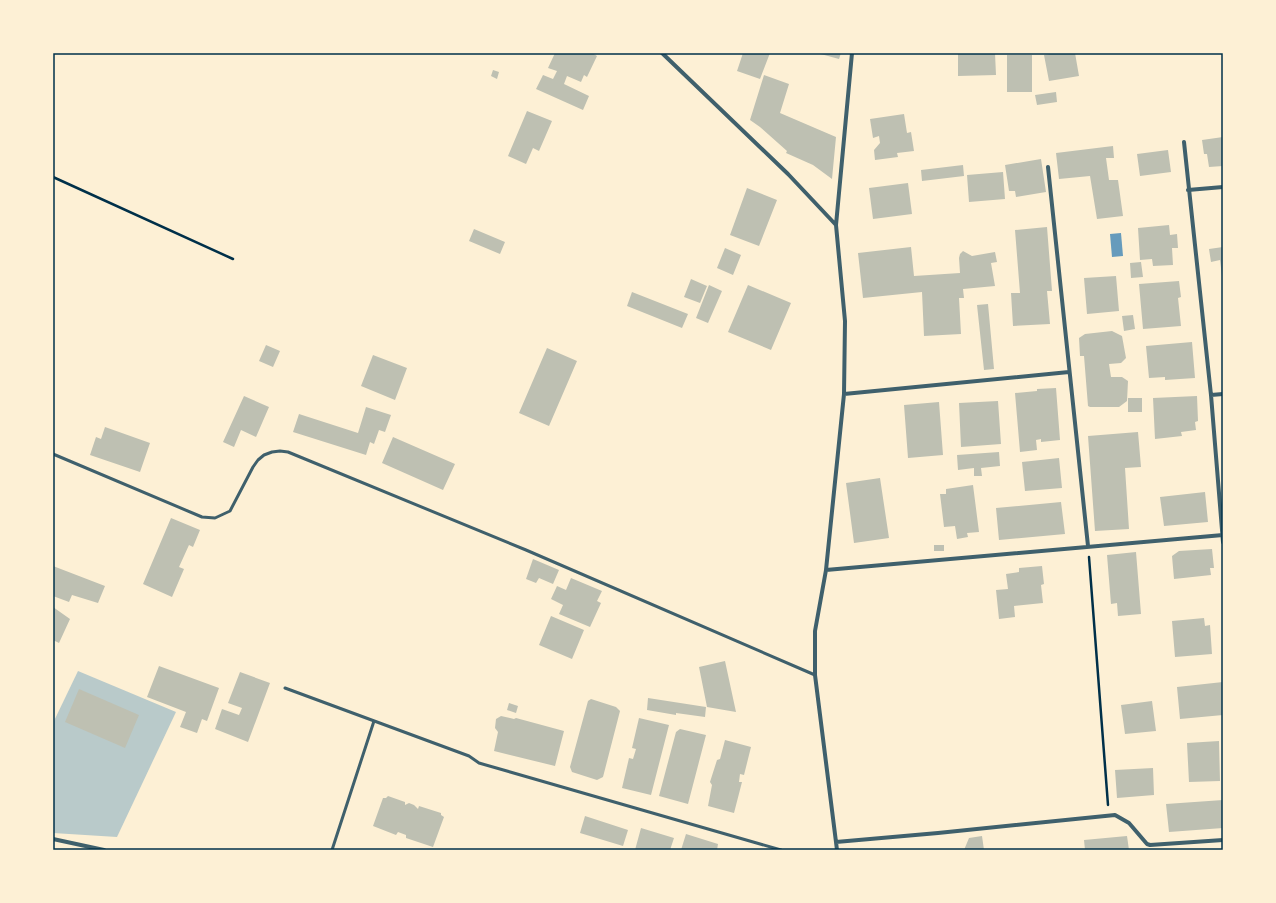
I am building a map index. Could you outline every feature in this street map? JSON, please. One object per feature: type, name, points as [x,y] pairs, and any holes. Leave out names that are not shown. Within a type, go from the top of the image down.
[{"type":"street","points":[[662,53],[788,174],[836,225]]},
{"type":"street","points":[[837,850],[815,675],[815,632],[826,570],[844,394],[845,320],[836,225],[852,53]]},
{"type":"street","points":[[1184,142],[1211,395],[1223,542]]},
{"type":"street","points":[[1048,167],[1088,546]]},
{"type":"street","points":[[1188,190],[1223,187]]},
{"type":"street","points":[[844,394],[1069,372]]},
{"type":"street","points":[[1211,395],[1223,394]]},
{"type":"street","points":[[826,570],[1223,535]]},
{"type":"street","points":[[836,842],[1115,815],[1129,823],[1147,844],[1150,845],[1223,840]]},
{"type":"street","points":[[53,839],[104,850]]},
{"type":"lane","points":[[53,454],[202,517],[215,518],[230,511],[258,460],[264,455],[272,452],[288,452],[526,550],[815,675]]},
{"type":"lane","points":[[285,688],[468,756],[480,763],[781,850]]},
{"type":"lane","points":[[332,850],[374,721]]},
{"type":"path","points":[[53,177],[233,259]]},
{"type":"path","points":[[1088,546],[1108,805]]},
{"type":"shaded area","points":[[78,671],[176,712],[117,837],[53,833],[53,723]]},
{"type":"water","points":[[1121,233],[1123,256],[1112,257],[1110,234]]},
{"type":"building","points":[[555,53],[592,53],[597,56],[587,77],[584,75],[581,82],[567,76],[564,84],[589,96],[583,110],[536,89],[543,75],[553,79],[557,71],[548,68]]},
{"type":"building","points":[[743,53],[770,53],[760,79],[737,71]]},
{"type":"building","points":[[817,53],[841,53],[839,59]]},
{"type":"building","points":[[958,53],[995,53],[996,75],[958,76]]},
{"type":"building","points":[[1056,53],[1075,53],[1079,76],[1049,81],[1044,55]]},
{"type":"building","points":[[1007,55],[1032,55],[1032,92],[1007,92]]},
{"type":"building","points":[[493,70],[499,72],[497,79],[491,76]]},
{"type":"building","points":[[764,75],[789,84],[780,113],[836,137],[832,179],[813,165],[786,153],[787,151],[750,120]]},
{"type":"building","points":[[1056,92],[1057,102],[1037,105],[1035,95]]},
{"type":"building","points":[[527,111],[552,121],[539,151],[533,148],[526,164],[508,156]]},
{"type":"building","points":[[904,114],[907,133],[911,132],[914,151],[897,153],[898,157],[875,160],[874,150],[880,143],[879,136],[873,138],[870,119]]},
{"type":"building","points":[[1223,137],[1223,166],[1209,167],[1207,154],[1204,154],[1202,140]]},
{"type":"building","points":[[1113,146],[1114,158],[1106,158],[1109,180],[1118,180],[1123,216],[1097,219],[1090,176],[1059,179],[1056,153]]},
{"type":"building","points":[[1168,150],[1171,172],[1140,176],[1137,154]]},
{"type":"building","points":[[1041,159],[1046,192],[1016,197],[1015,191],[1009,191],[1005,165]]},
{"type":"building","points":[[963,165],[964,176],[922,181],[921,170]]},
{"type":"building","points":[[1003,172],[1005,199],[969,202],[967,175]]},
{"type":"building","points":[[908,183],[912,214],[873,219],[869,188]]},
{"type":"building","points":[[747,188],[777,200],[759,246],[730,235]]},
{"type":"building","points":[[1169,225],[1170,235],[1177,234],[1178,248],[1172,248],[1173,265],[1153,266],[1152,259],[1140,260],[1138,228]]},
{"type":"building","points":[[1047,227],[1052,291],[1047,291],[1050,324],[1013,326],[1011,293],[1020,293],[1015,230]]},
{"type":"building","points":[[474,229],[505,242],[500,254],[469,241]]},
{"type":"building","points":[[911,247],[914,276],[960,273],[959,258],[963,251],[972,256],[995,252],[997,262],[991,263],[995,286],[963,289],[964,298],[959,298],[961,334],[924,336],[922,292],[863,298],[858,253]]},
{"type":"building","points":[[1223,247],[1222,276],[1220,260],[1211,262],[1209,249]]},
{"type":"building","points":[[725,248],[741,255],[733,275],[717,268]]},
{"type":"building","points":[[1141,262],[1143,277],[1131,278],[1130,263]]},
{"type":"building","points":[[1116,276],[1119,311],[1087,314],[1084,278]]},
{"type":"building","points":[[691,279],[707,286],[700,303],[684,297]]},
{"type":"building","points":[[1179,281],[1181,297],[1178,298],[1181,326],[1143,329],[1139,284]]},
{"type":"building","points":[[709,285],[722,291],[708,323],[696,318]]},
{"type":"building","points":[[748,285],[791,303],[771,350],[728,332]]},
{"type":"building","points":[[632,292],[688,314],[682,328],[627,306]]},
{"type":"building","points":[[988,304],[994,369],[984,370],[977,305]]},
{"type":"building","points":[[1133,315],[1135,329],[1124,331],[1122,316]]},
{"type":"building","points":[[1112,331],[1122,336],[1126,358],[1121,363],[1109,364],[1111,377],[1122,377],[1128,381],[1127,401],[1119,407],[1090,407],[1088,406],[1084,356],[1080,356],[1079,338],[1085,334]]},
{"type":"building","points":[[1192,342],[1195,378],[1165,380],[1165,377],[1149,378],[1146,346]]},
{"type":"building","points":[[266,345],[280,351],[273,367],[259,361]]},
{"type":"building","points":[[547,348],[577,361],[549,426],[519,413]]},
{"type":"building","points":[[373,355],[407,368],[395,400],[361,386]]},
{"type":"building","points":[[1056,388],[1060,440],[1041,442],[1041,439],[1036,440],[1037,450],[1020,452],[1015,393],[1037,391],[1037,389]]},
{"type":"building","points":[[244,396],[269,407],[256,437],[241,430],[234,447],[223,442]]},
{"type":"building","points":[[1197,396],[1198,421],[1195,422],[1196,430],[1181,432],[1182,436],[1155,439],[1153,398]]},
{"type":"building","points":[[1128,398],[1142,398],[1142,412],[1128,412]]},
{"type":"building","points":[[998,401],[1001,444],[961,447],[959,403]]},
{"type":"building","points":[[939,402],[943,455],[908,458],[904,405]]},
{"type":"building","points":[[366,407],[391,415],[385,432],[379,430],[374,444],[370,442],[366,455],[293,432],[299,414],[358,433]]},
{"type":"building","points":[[105,427],[150,443],[140,472],[90,455],[96,437],[101,439]]},
{"type":"building","points":[[1138,432],[1141,467],[1125,468],[1129,529],[1095,531],[1088,436]]},
{"type":"building","points":[[393,437],[455,464],[443,490],[382,463]]},
{"type":"building","points":[[999,452],[1000,466],[981,468],[982,476],[974,476],[974,468],[958,470],[957,455]]},
{"type":"building","points":[[1059,458],[1062,488],[1025,491],[1022,462]]},
{"type":"building","points":[[880,478],[889,538],[854,543],[846,483]]},
{"type":"building","points":[[973,485],[979,532],[967,533],[968,537],[957,539],[955,526],[944,527],[940,494],[946,494],[946,489]]},
{"type":"building","points":[[1205,492],[1208,522],[1164,526],[1160,497]]},
{"type":"building","points":[[1061,502],[1065,534],[999,540],[996,508]]},
{"type":"building","points":[[171,518],[200,530],[193,547],[189,545],[179,567],[184,569],[172,597],[143,584]]},
{"type":"building","points":[[934,545],[944,545],[944,551],[934,551]]},
{"type":"building","points":[[1212,549],[1214,568],[1210,568],[1211,575],[1174,579],[1172,556],[1179,551]]},
{"type":"building","points":[[1136,552],[1141,614],[1118,616],[1117,603],[1111,604],[1107,555]]},
{"type":"building","points":[[533,559],[559,570],[553,584],[539,578],[536,583],[526,579]]},
{"type":"building","points":[[53,566],[105,586],[98,603],[72,595],[69,602],[53,596]]},
{"type":"building","points":[[1042,566],[1044,584],[1041,585],[1043,603],[1014,606],[1015,617],[999,619],[996,590],[1008,589],[1006,574],[1019,572],[1019,568]]},
{"type":"building","points":[[571,578],[602,591],[597,601],[601,603],[590,627],[559,614],[563,605],[551,599],[557,586],[566,590]]},
{"type":"building","points":[[53,607],[70,619],[59,643],[53,640]]},
{"type":"building","points":[[551,616],[584,630],[572,659],[539,645]]},
{"type":"building","points":[[1204,618],[1205,626],[1210,625],[1212,654],[1175,657],[1172,621]]},
{"type":"building","points":[[725,661],[736,712],[707,707],[699,667]]},
{"type":"building","points":[[159,666],[219,688],[207,721],[202,719],[197,733],[180,727],[186,712],[147,697]]},
{"type":"building","points":[[240,672],[270,683],[248,742],[215,729],[222,709],[239,715],[242,708],[228,703]]},
{"type":"building","points":[[1223,682],[1223,715],[1180,719],[1177,687]]},
{"type":"building","points":[[79,689],[139,715],[125,748],[65,722]]},
{"type":"building","points":[[648,698],[706,707],[705,717],[676,713],[676,715],[647,710]]},
{"type":"building","points":[[591,699],[616,707],[620,711],[603,777],[597,780],[572,772],[570,767],[588,701]]},
{"type":"building","points":[[1152,701],[1156,731],[1125,734],[1121,705]]},
{"type":"building","points":[[509,703],[518,706],[516,713],[507,710]]},
{"type":"building","points":[[501,716],[514,719],[516,718],[564,731],[555,766],[494,751],[498,732],[495,728],[496,719]]},
{"type":"building","points":[[639,718],[669,725],[651,795],[622,788],[629,758],[633,759],[636,749],[632,748]]},
{"type":"building","points":[[680,729],[706,735],[688,804],[659,796],[676,732]]},
{"type":"building","points":[[725,740],[751,747],[744,775],[740,774],[739,782],[742,782],[734,813],[708,806],[712,785],[710,782],[717,760],[720,759]]},
{"type":"building","points":[[1219,741],[1220,781],[1189,782],[1187,743]]},
{"type":"building","points":[[1153,768],[1154,795],[1117,798],[1115,770]]},
{"type":"building","points":[[388,796],[405,802],[405,805],[409,803],[418,809],[419,806],[441,813],[444,817],[433,847],[406,838],[406,835],[398,832],[396,835],[373,826],[383,798]]},
{"type":"building","points":[[1223,800],[1223,828],[1169,832],[1166,804]]},
{"type":"building","points":[[585,816],[628,830],[623,846],[580,833]]},
{"type":"building","points":[[641,828],[674,838],[670,850],[635,850]]},
{"type":"building","points":[[686,834],[718,844],[717,850],[681,850]]},
{"type":"building","points":[[982,836],[984,850],[964,850],[969,838]]},
{"type":"building","points":[[1127,836],[1129,850],[1085,850],[1084,840]]}]
